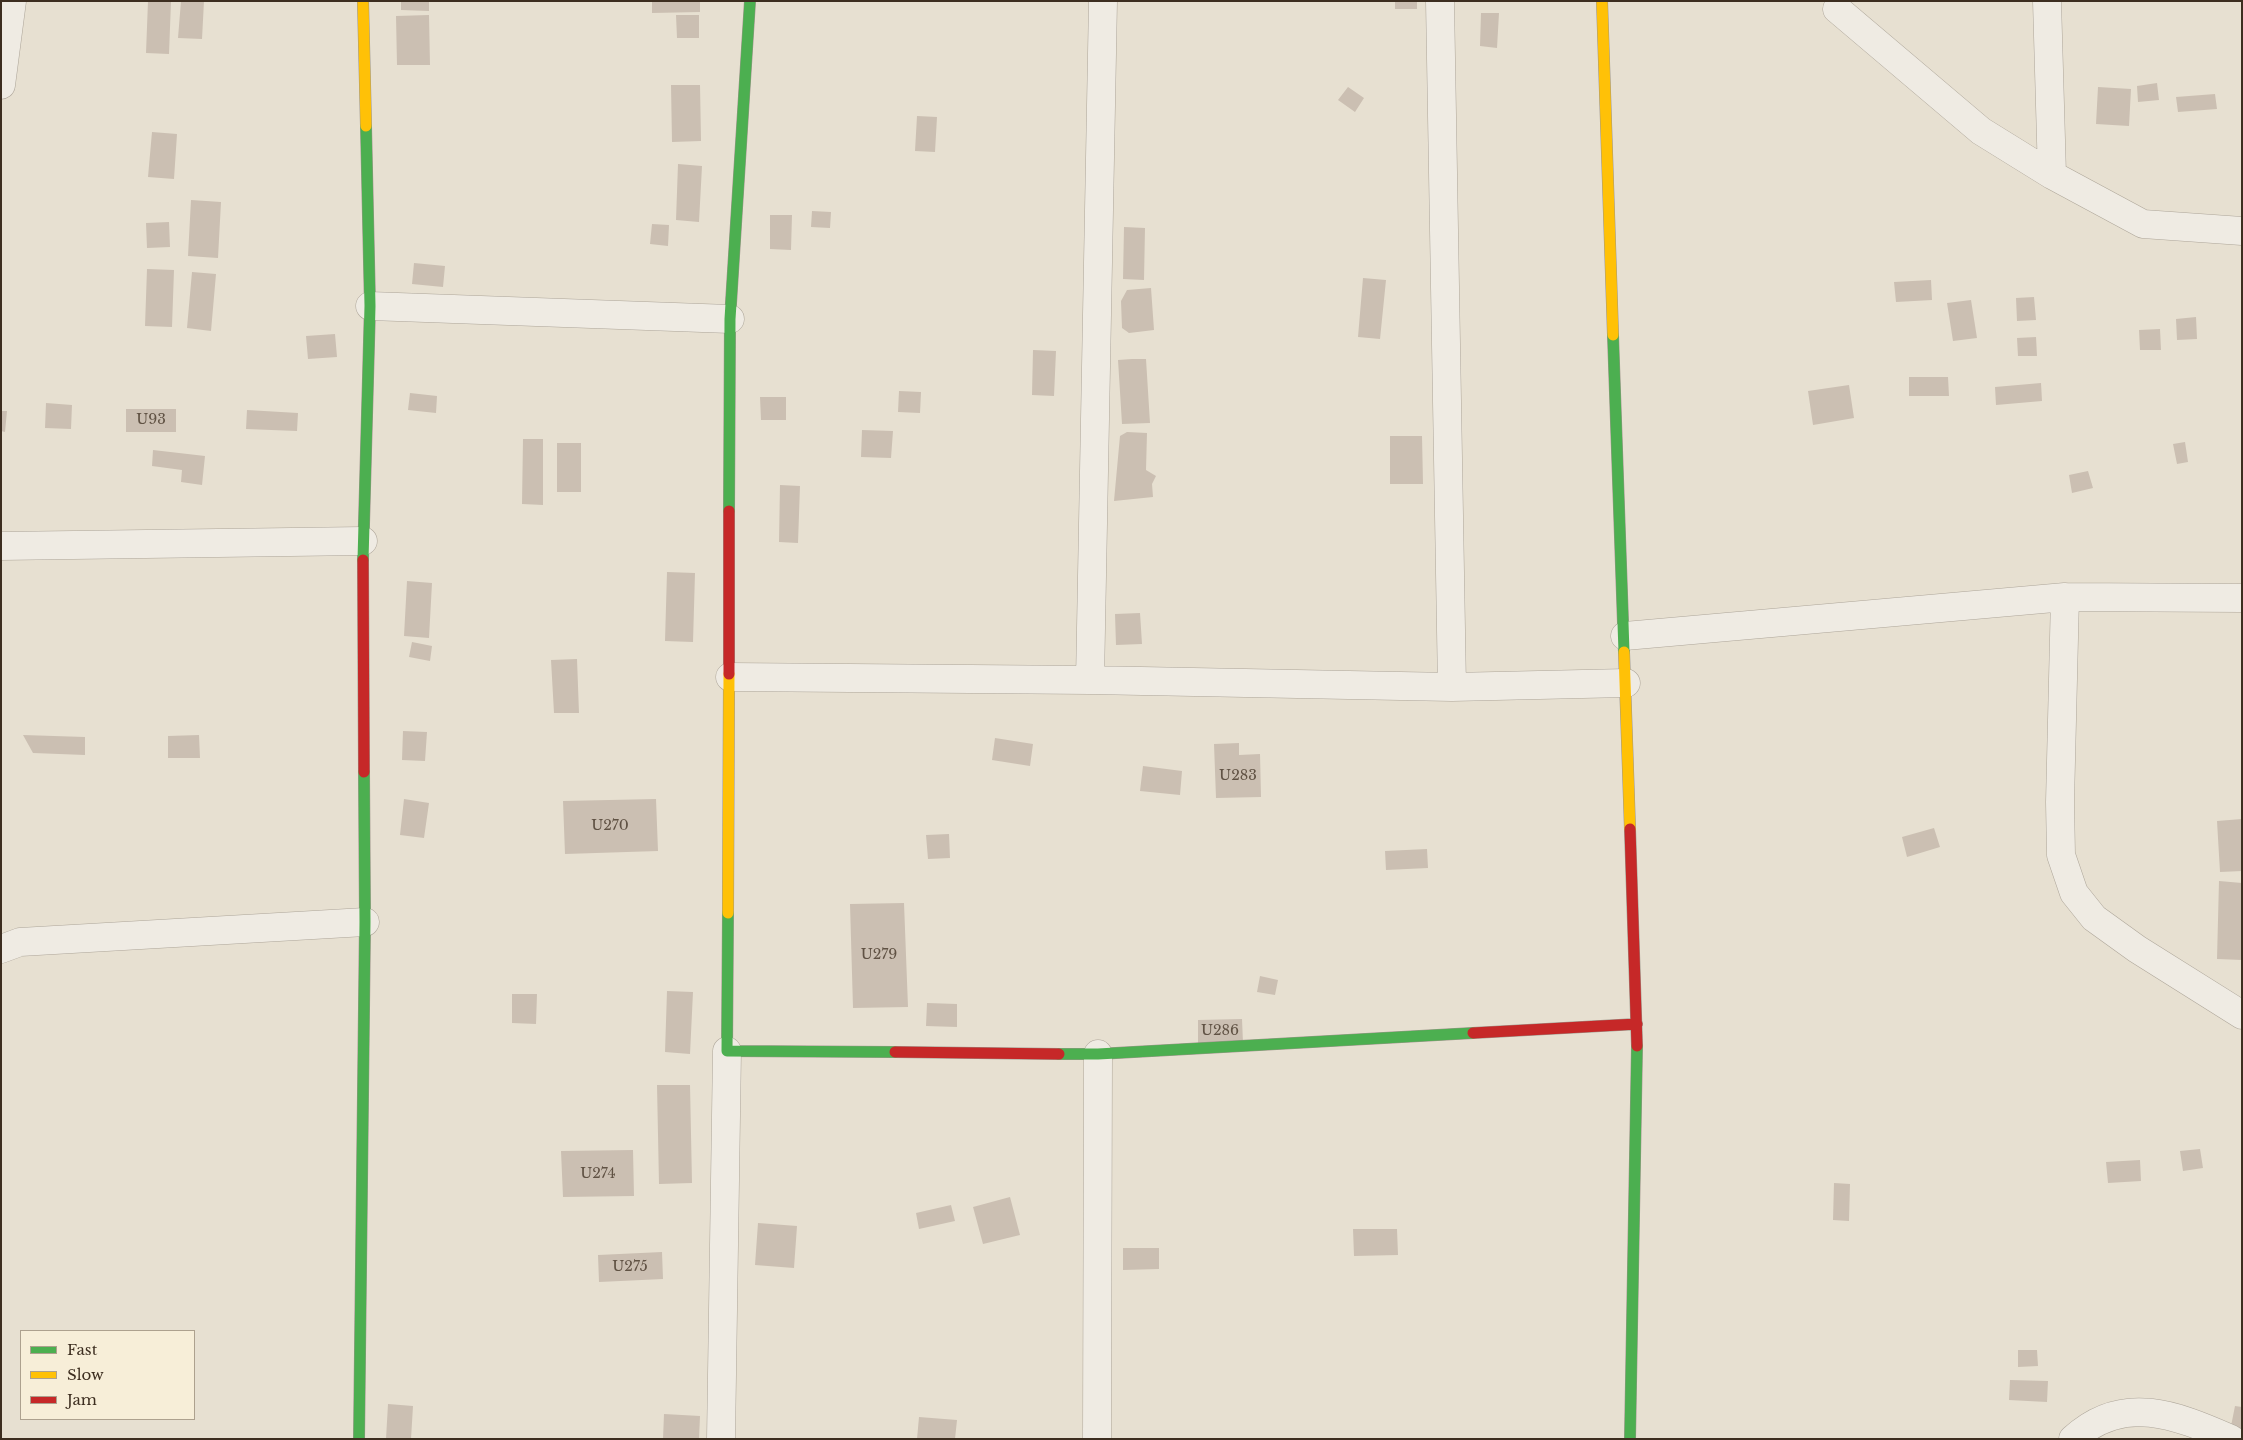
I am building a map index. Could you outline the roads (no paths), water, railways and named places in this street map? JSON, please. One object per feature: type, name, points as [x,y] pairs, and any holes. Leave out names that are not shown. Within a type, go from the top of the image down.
[{"type":"street","points":[[1,85],[12,1]]},
{"type":"street","points":[[359,1439],[365,922],[363,542],[370,306],[363,1]]},
{"type":"street","points":[[721,1439],[727,1051],[730,319],[750,1]]},
{"type":"street","points":[[1090,680],[1103,1]]},
{"type":"street","points":[[1440,1],[1452,688]]},
{"type":"street","points":[[1602,1],[1637,1024],[1630,1439]]},
{"type":"street","points":[[2047,1],[2052,176]]},
{"type":"street","points":[[1837,9],[1982,132],[2052,176],[2143,224],[2242,231]]},
{"type":"street","points":[[370,306],[730,319]]},
{"type":"street","points":[[1,546],[363,542]]},
{"type":"street","points":[[1624,636],[2064,597],[2242,598]]},
{"type":"street","points":[[2064,597],[2060,802],[2061,855],[2074,893],[2094,918],[2137,949],[2242,1015]]},
{"type":"street","points":[[730,677],[1090,680],[1452,688],[1626,683]]},
{"type":"street","points":[[1,949],[20,942],[365,922]]},
{"type":"street","points":[[727,1051],[1098,1054],[1637,1024]]},
{"type":"street","points":[[1097,1439],[1098,1054]]},
{"type":"street","points":[[2073,1439],[2085,1427],[2110,1416],[2140,1410],[2194,1423],[2230,1439]]}]
